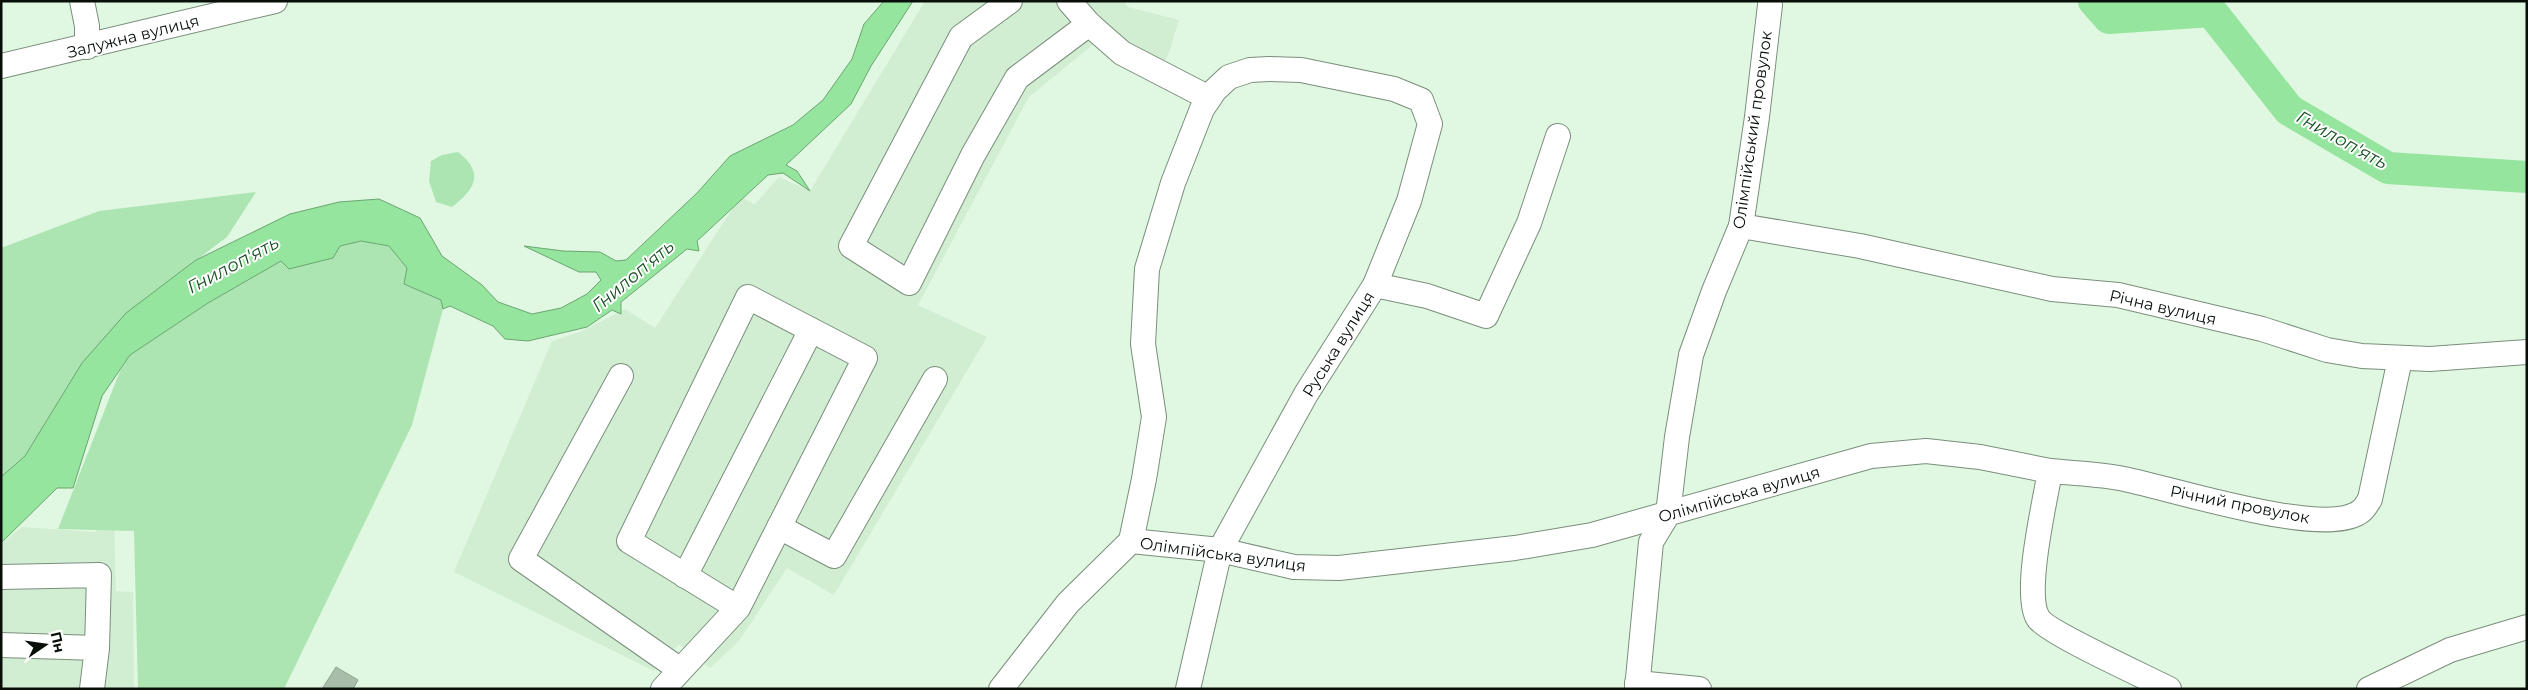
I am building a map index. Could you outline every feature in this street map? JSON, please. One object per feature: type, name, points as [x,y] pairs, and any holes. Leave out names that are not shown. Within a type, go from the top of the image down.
[{"type":"street","points":[[82,1],[87,26],[87,47]]},
{"type":"street","points":[[1010,1],[961,37],[851,246],[909,283],[973,155],[1017,78],[1089,24]]},
{"type":"street","points":[[1069,1],[1089,24],[1122,53],[1209,98]]},
{"type":"street","name":"Залужна вулиця","points":[[1,66],[87,47],[267,2]]},
{"type":"street","name":"Олімпійський провулок","points":[[1637,686],[1651,542],[1668,514],[1677,437],[1691,355],[1714,290],[1741,226],[1757,117],[1770,5]]},
{"type":"street","points":[[1001,689],[1068,603],[1130,541],[1144,479],[1154,417],[1142,344],[1148,269],[1173,183],[1202,109],[1209,98],[1230,77],[1250,70],[1301,70],[1394,88],[1421,100],[1430,124],[1426,142],[1408,201],[1375,285]]},
{"type":"street","name":"Руська вулиця","points":[[1188,689],[1220,550],[1306,394],[1375,285],[1427,296],[1486,316],[1529,222],[1558,136]]},
{"type":"street","name":"Річна вулиця","points":[[1741,226],[1870,248],[2052,289],[2118,294],[2262,329],[2327,350],[2362,356],[2400,359],[2470,358],[2527,352]]},
{"type":"street","points":[[663,689],[679,669],[738,608],[865,358],[748,297],[629,541],[738,608]]},
{"type":"street","points":[[685,576],[811,330]]},
{"type":"street","name":"Річний провулок","points":[[2050,471],[2119,478],[2281,515],[2322,520],[2345,518],[2361,511],[2370,498],[2400,359]]},
{"type":"street","points":[[621,376],[521,559],[679,669]]},
{"type":"street","points":[[779,527],[834,556],[935,379]]},
{"type":"street","name":"Олімпійська вулиця","points":[[1130,541],[1220,550],[1294,567],[1339,568],[1515,548],[1592,535],[1871,456],[1926,451],[1980,457],[2050,471]]},
{"type":"street","points":[[2050,471],[2034,572],[2032,600],[2038,618],[2044,625],[2066,637],[2169,689]]},
{"type":"street","points":[[1,577],[99,574],[97,648],[92,689]]},
{"type":"street","points":[[2369,689],[2450,650],[2527,626]]},
{"type":"street","points":[[1,645],[97,648]]},
{"type":"street","points":[[1637,686],[1699,689]]},
{"type":"shaded area","points":[[925,1],[1124,1],[1128,7],[1179,20],[1169,53],[1159,72],[1095,43],[1029,97],[918,305],[987,337],[834,595],[787,568],[739,641],[710,668],[679,644],[654,671],[454,572],[552,341],[580,332],[625,309],[655,328],[740,197],[755,204],[779,177],[810,191]]},
{"type":"shaded area","points":[[458,152],[472,167],[474,181],[466,194],[452,207],[436,202],[429,181],[431,161],[442,155]]},
{"type":"shaded area","points":[[256,192],[227,237],[167,282],[82,363],[25,456],[1,477],[1,248],[99,211]]},
{"type":"shaded area","points":[[361,241],[389,246],[407,268],[404,284],[441,300],[443,309],[412,425],[284,689],[138,689],[134,531],[58,529],[120,371],[130,355],[208,303],[281,261]]},
{"type":"shaded area","points":[[96,519],[114,519],[116,591],[133,592],[134,689],[1,689],[1,544],[22,527],[96,532]]},
{"type":"water","points":[[884,1],[913,1],[871,66],[851,104],[786,165],[797,171],[810,191],[783,173],[768,175],[697,241],[699,251],[687,249],[621,302],[621,314],[612,310],[587,327],[528,341],[505,339],[493,326],[450,306],[443,309],[441,300],[404,284],[407,268],[389,246],[361,241],[340,246],[333,258],[289,269],[281,261],[208,303],[130,355],[102,396],[73,488],[57,488],[1,543],[1,477],[25,456],[82,363],[126,313],[196,260],[290,214],[339,202],[379,199],[420,218],[442,256],[482,285],[498,302],[532,314],[561,308],[587,294],[601,280],[596,272],[579,272],[524,246],[563,251],[600,252],[616,261],[626,260],[697,193],[730,156],[793,125],[823,100],[852,59],[864,24]]},
{"type":"building","points":[[336,667],[358,680],[353,689],[322,689]]},
{"type":"waterway","name":"Гнилоп'ять","points":[[2094,1],[2109,18],[2211,11],[2289,110],[2388,168],[2527,177]]}]
